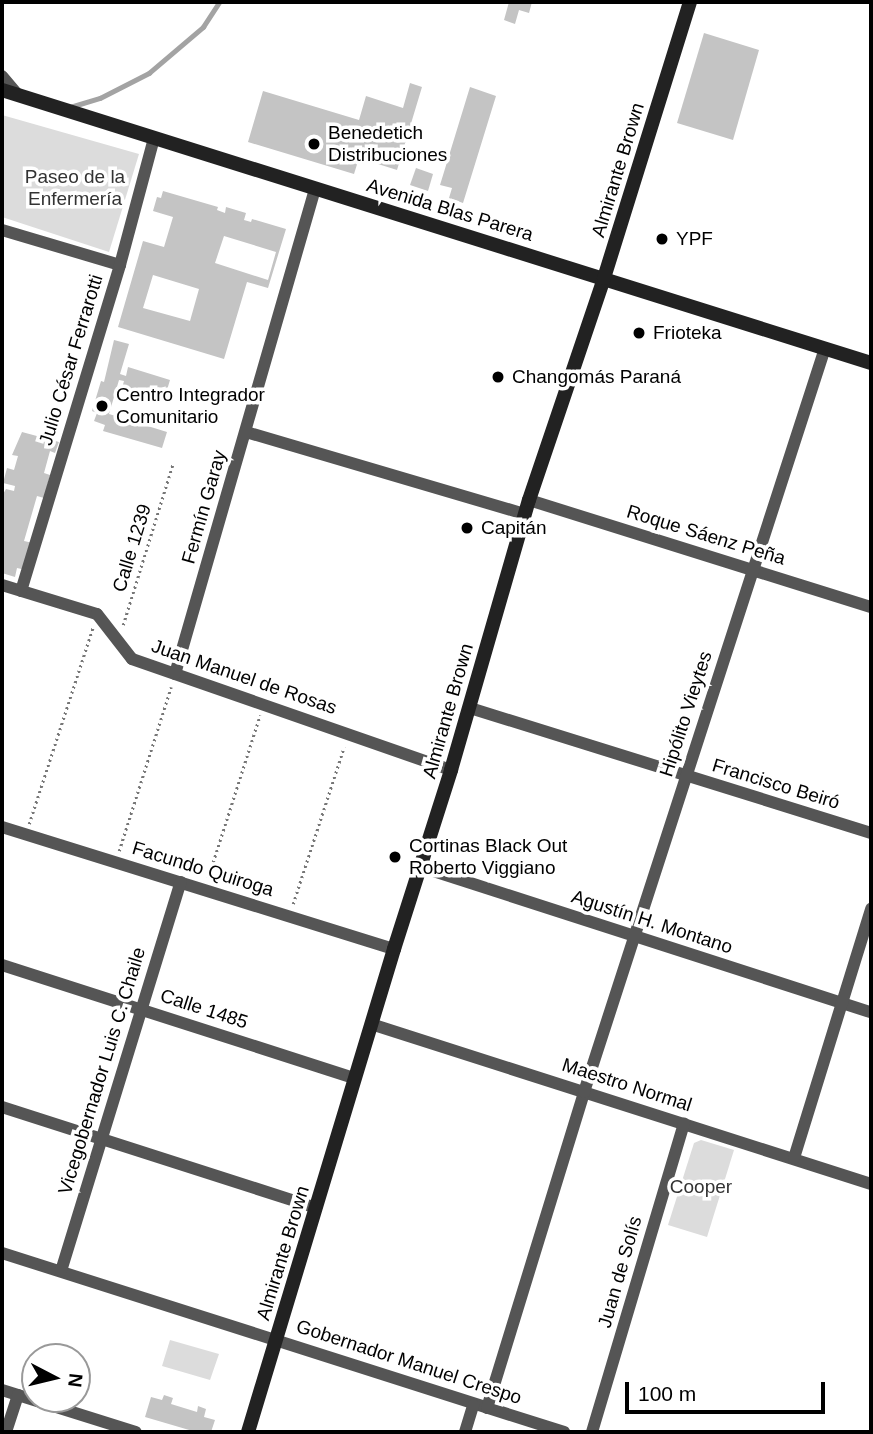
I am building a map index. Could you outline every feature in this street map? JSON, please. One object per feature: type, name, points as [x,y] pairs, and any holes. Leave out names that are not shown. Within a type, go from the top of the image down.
[{"type":"main road","name":"Almirante Brown","points":[[248,1432],[470,708],[527,507],[604,278],[690,2]]},
{"type":"main road","name":"Avenida Blas Parera","points":[[2,90],[871,363]]},
{"type":"street","points":[[2,76],[18,95]]},
{"type":"street","name":"Julio César Ferrarotti","points":[[21,591],[120,265],[154,138]]},
{"type":"street","name":"Fermín Garay","points":[[175,674],[315,189]]},
{"type":"street","points":[[2,230],[120,265]]},
{"type":"street","name":"Hipólito Vieytes","points":[[487,1408],[584,1091],[825,348]]},
{"type":"street","name":"Roque Sáenz Peña","points":[[246,432],[753,569],[871,607]]},
{"type":"street","points":[[2,585],[97,614]]},
{"type":"street","name":"Juan Manuel de Rosas","points":[[97,614],[132,659],[451,770]]},
{"type":"street","name":"Francisco Beiró","points":[[470,708],[871,833]]},
{"type":"street","name":"Facundo Quiroga","points":[[2,827],[394,949]]},
{"type":"street","name":"Agustín H. Montano","points":[[421,867],[871,1013]]},
{"type":"street","name":"Vicegobernador Luis C. Chaile","points":[[61,1271],[181,882]]},
{"type":"street","points":[[794,1158],[871,909]]},
{"type":"street","name":"Calle 1485","points":[[2,965],[355,1078]]},
{"type":"street","name":"Maestro Normal","points":[[371,1024],[871,1184]]},
{"type":"street","points":[[2,1107],[316,1208]]},
{"type":"street","name":"Juan de Solís","points":[[592,1432],[684,1123]]},
{"type":"street","name":"Gobernador Manuel Crespo","points":[[2,1253],[564,1432]]},
{"type":"street","points":[[2,1390],[120,1430],[136,1432]]},
{"type":"street","points":[[6,1432],[18,1395]]},
{"type":"street","points":[[465,1432],[473,1405]]},
{"type":"path","name":"Calle 1239","points":[[118,642],[173,463]]},
{"type":"path","points":[[26,834],[97,614]]},
{"type":"path","points":[[116,862],[175,674]]},
{"type":"path","points":[[204,890],[263,705]]},
{"type":"path","points":[[289,916],[348,734]]},
{"type":"green space","name":"Paseo de la Enfermería","points":[[2,115],[139,154],[109,252],[2,217]]},
{"type":"green space","name":"Cooper","points":[[701,1140],[734,1150],[707,1237],[668,1225],[694,1143]]},
{"type":"green space","points":[[170,1340],[219,1354],[210,1380],[162,1366]]},
{"type":"building","points":[[509,2],[532,2],[529,13],[519,10],[515,24],[504,20]]},
{"type":"building","points":[[704,33],[759,50],[733,140],[677,123]]},
{"type":"building","points":[[410,83],[422,87],[397,170],[359,158],[354,174],[248,142],[263,91],[359,120],[366,96],[403,108]]},
{"type":"building","points":[[470,87],[496,96],[463,203],[449,198],[452,188],[440,185]]},
{"type":"building","points":[[416,168],[433,174],[428,191],[410,185]]},
{"type":"building","points":[[163,191],[218,207],[217,210],[225,213],[226,207],[246,213],[244,220],[251,222],[252,219],[286,229],[268,288],[247,282],[224,359],[118,327],[143,241],[164,247],[173,217],[153,211],[157,197],[161,198]],"holes":[[[224,236],[276,252],[268,280],[215,263]],[[153,275],[199,289],[190,321],[143,308]]]},
{"type":"building","points":[[114,340],[129,344],[120,374],[126,376],[128,367],[170,380],[164,400],[122,388],[124,381],[119,380],[109,414],[167,432],[162,448],[103,431],[105,425],[94,421],[97,413],[92,411],[101,381],[104,382]]},
{"type":"building","points":[[22,432],[59,442],[55,453],[50,451],[44,473],[50,475],[44,498],[37,496],[24,541],[33,543],[26,570],[17,568],[15,577],[2,573],[2,496],[6,489],[14,491],[15,486],[3,483],[7,468],[14,470],[18,456],[12,455]]},
{"type":"building","points":[[164,1395],[173,1398],[171,1404],[197,1412],[198,1406],[206,1409],[204,1417],[215,1420],[211,1432],[196,1432],[145,1417],[151,1397],[162,1400]]},
{"type":"waterway","points":[[70,107],[100,98],[149,73],[203,27],[219,2]]},
{"type":"place","name":"Benedetich Distribuciones","points":[[314,144]]},
{"type":"place","name":"YPF","points":[[662,239]]},
{"type":"place","name":"Frioteka","points":[[639,333]]},
{"type":"place","name":"Changomás Paraná","points":[[498,377]]},
{"type":"place","name":"Centro Integrador Comunitario","points":[[102,406]]},
{"type":"place","name":"Capitán","points":[[467,528]]},
{"type":"place","name":"Cortinas Black Out Roberto Viggiano","points":[[395,857]]}]
